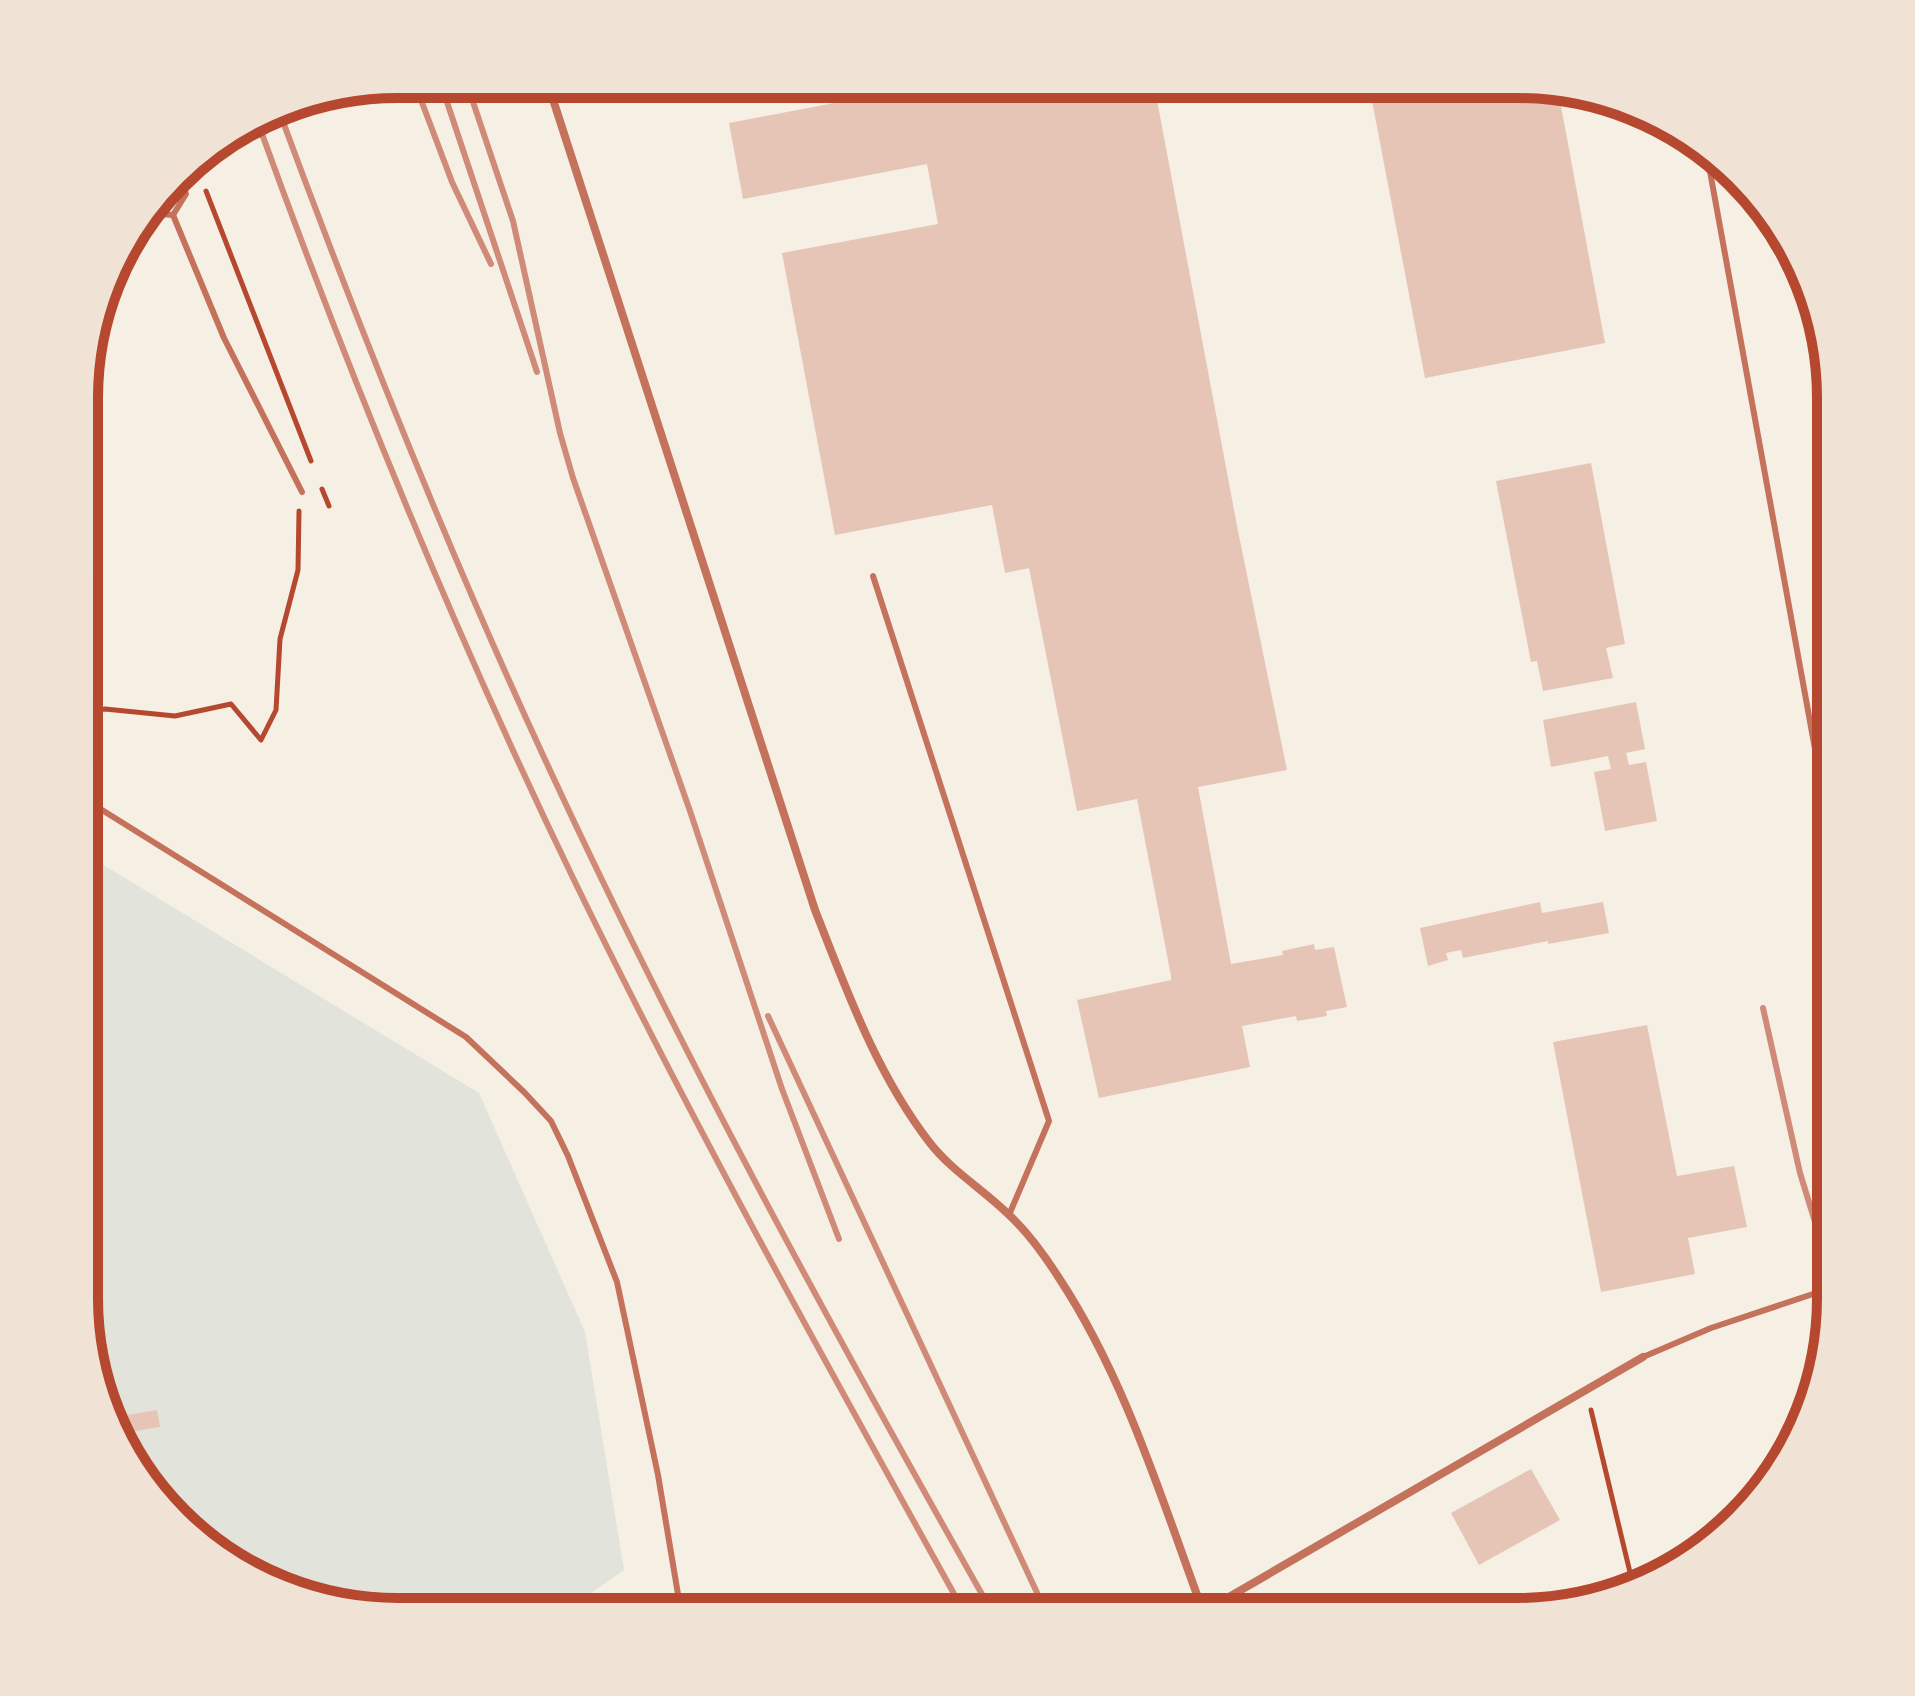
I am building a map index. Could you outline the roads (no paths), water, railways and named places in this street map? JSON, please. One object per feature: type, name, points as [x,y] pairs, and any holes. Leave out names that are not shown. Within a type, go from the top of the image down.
[{"type":"street","points":[[553,98],[815,910],[862,1030],[892,1087],[932,1145],[1009,1215],[1057,1274],[1090,1327],[1117,1383],[1198,1598]]},
{"type":"street","points":[[1226,1598],[1643,1357]]},
{"type":"lane","points":[[1709,167],[1817,760]]},
{"type":"lane","points":[[173,215],[186,194],[184,188]]},
{"type":"lane","points":[[161,214],[173,215]]},
{"type":"lane","points":[[173,215],[224,338],[302,492]]},
{"type":"lane","points":[[873,576],[1049,1121],[1009,1215]]},
{"type":"lane","points":[[98,807],[466,1037],[551,1121],[568,1156],[617,1282],[658,1475],[679,1598]]},
{"type":"lane","points":[[1643,1357],[1711,1328],[1817,1293]]},
{"type":"railway","points":[[420,98],[452,182],[491,264]]},
{"type":"railway","points":[[446,98],[537,372]]},
{"type":"railway","points":[[472,98],[513,221],[560,433],[573,478],[690,811],[782,1089],[839,1239]]},
{"type":"railway","points":[[283,121],[437,515],[506,674],[594,863],[758,1187],[984,1598]]},
{"type":"railway","points":[[261,131],[406,506],[574,880],[715,1157],[956,1598]]},
{"type":"railway","points":[[1763,1008],[1800,1173],[1817,1228]]},
{"type":"railway","points":[[768,1016],[1039,1598]]}]
